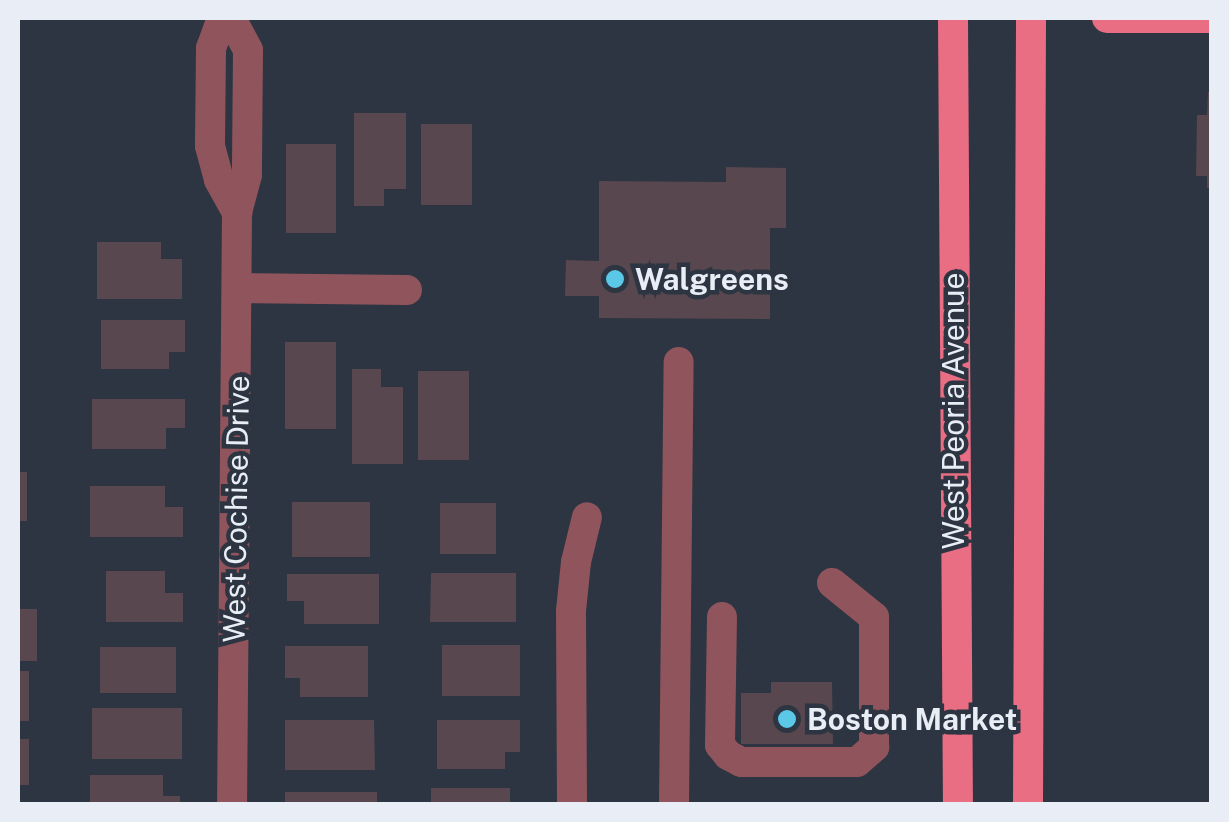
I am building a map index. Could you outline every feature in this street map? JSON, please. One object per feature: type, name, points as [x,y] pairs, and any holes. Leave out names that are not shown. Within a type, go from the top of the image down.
[{"type":"main road","name":"West Peoria Avenue","points":[[952,18],[958,804]]},
{"type":"main road","points":[[1028,804],[1031,18]]},
{"type":"main road","points":[[1106,18],[1212,18]]},
{"type":"street","name":"West Cochise Drive","points":[[222,18],[212,48],[210,146],[218,180],[238,213]]},
{"type":"street","name":"West Cochise Drive","points":[[230,18],[248,50],[248,176],[238,213],[232,804]]},
{"type":"street","points":[[238,288],[406,290]]},
{"type":"street","points":[[674,804],[679,362]]},
{"type":"street","points":[[572,804],[571,611],[576,562],[587,518]]},
{"type":"street","points":[[722,617],[720,745],[728,755],[741,762],[857,762],[874,746],[874,616],[832,583]]},
{"type":"building","points":[[1208,92],[1212,92],[1212,188],[1207,188],[1207,176],[1196,176],[1197,115],[1207,115]]},
{"type":"building","points":[[354,113],[406,113],[406,189],[384,189],[384,206],[354,206]]},
{"type":"building","points":[[421,124],[472,124],[472,205],[421,205]]},
{"type":"building","points":[[286,144],[336,144],[336,233],[286,233]]},
{"type":"building","name":"Walgreens","points":[[726,167],[786,168],[786,228],[770,228],[770,319],[599,318],[599,296],[565,296],[566,260],[599,261],[599,181],[726,182]]},
{"type":"building","points":[[97,242],[161,242],[161,259],[182,259],[182,299],[97,299]]},
{"type":"building","points":[[101,320],[185,320],[185,352],[169,352],[169,369],[101,369]]},
{"type":"building","points":[[285,342],[336,342],[336,429],[285,429]]},
{"type":"building","points":[[352,369],[381,369],[381,387],[403,387],[403,464],[352,464]]},
{"type":"building","points":[[418,371],[469,371],[469,460],[418,460]]},
{"type":"building","points":[[92,399],[185,399],[185,428],[166,428],[166,449],[92,449]]},
{"type":"building","points":[[18,472],[27,472],[27,521],[18,521]]},
{"type":"building","points":[[90,486],[165,486],[165,507],[183,507],[183,537],[90,537]]},
{"type":"building","points":[[292,502],[370,502],[370,557],[292,557]]},
{"type":"building","points":[[440,503],[496,503],[496,554],[440,554]]},
{"type":"building","points":[[106,571],[165,571],[165,593],[183,593],[183,622],[106,622]]},
{"type":"building","points":[[431,573],[516,573],[516,622],[430,622]]},
{"type":"building","points":[[287,574],[379,574],[379,624],[304,624],[304,601],[287,601]]},
{"type":"building","points":[[18,609],[37,609],[37,661],[18,661]]},
{"type":"building","points":[[442,645],[520,645],[520,696],[442,696]]},
{"type":"building","points":[[285,646],[368,646],[368,697],[300,697],[300,678],[285,678]]},
{"type":"building","points":[[100,647],[176,647],[176,693],[100,693]]},
{"type":"building","points":[[18,671],[29,671],[29,721],[18,721]]},
{"type":"building","name":"Boston Market","points":[[771,682],[832,682],[833,744],[741,744],[741,693],[771,693]]},
{"type":"building","points":[[92,708],[182,708],[182,759],[92,759]]},
{"type":"building","points":[[285,720],[374,720],[375,770],[285,770]]},
{"type":"building","points":[[437,720],[520,720],[520,752],[505,752],[505,769],[437,769]]},
{"type":"building","points":[[18,739],[29,739],[29,785],[18,785]]},
{"type":"building","points":[[90,775],[163,775],[163,796],[180,796],[180,804],[90,804]]},
{"type":"building","points":[[431,788],[510,788],[510,804],[431,804]]},
{"type":"building","points":[[285,792],[377,792],[377,804],[285,804]]},
{"type":"place","name":"Walgreens","points":[[615,279]]},
{"type":"place","name":"Boston Market","points":[[787,719]]}]
